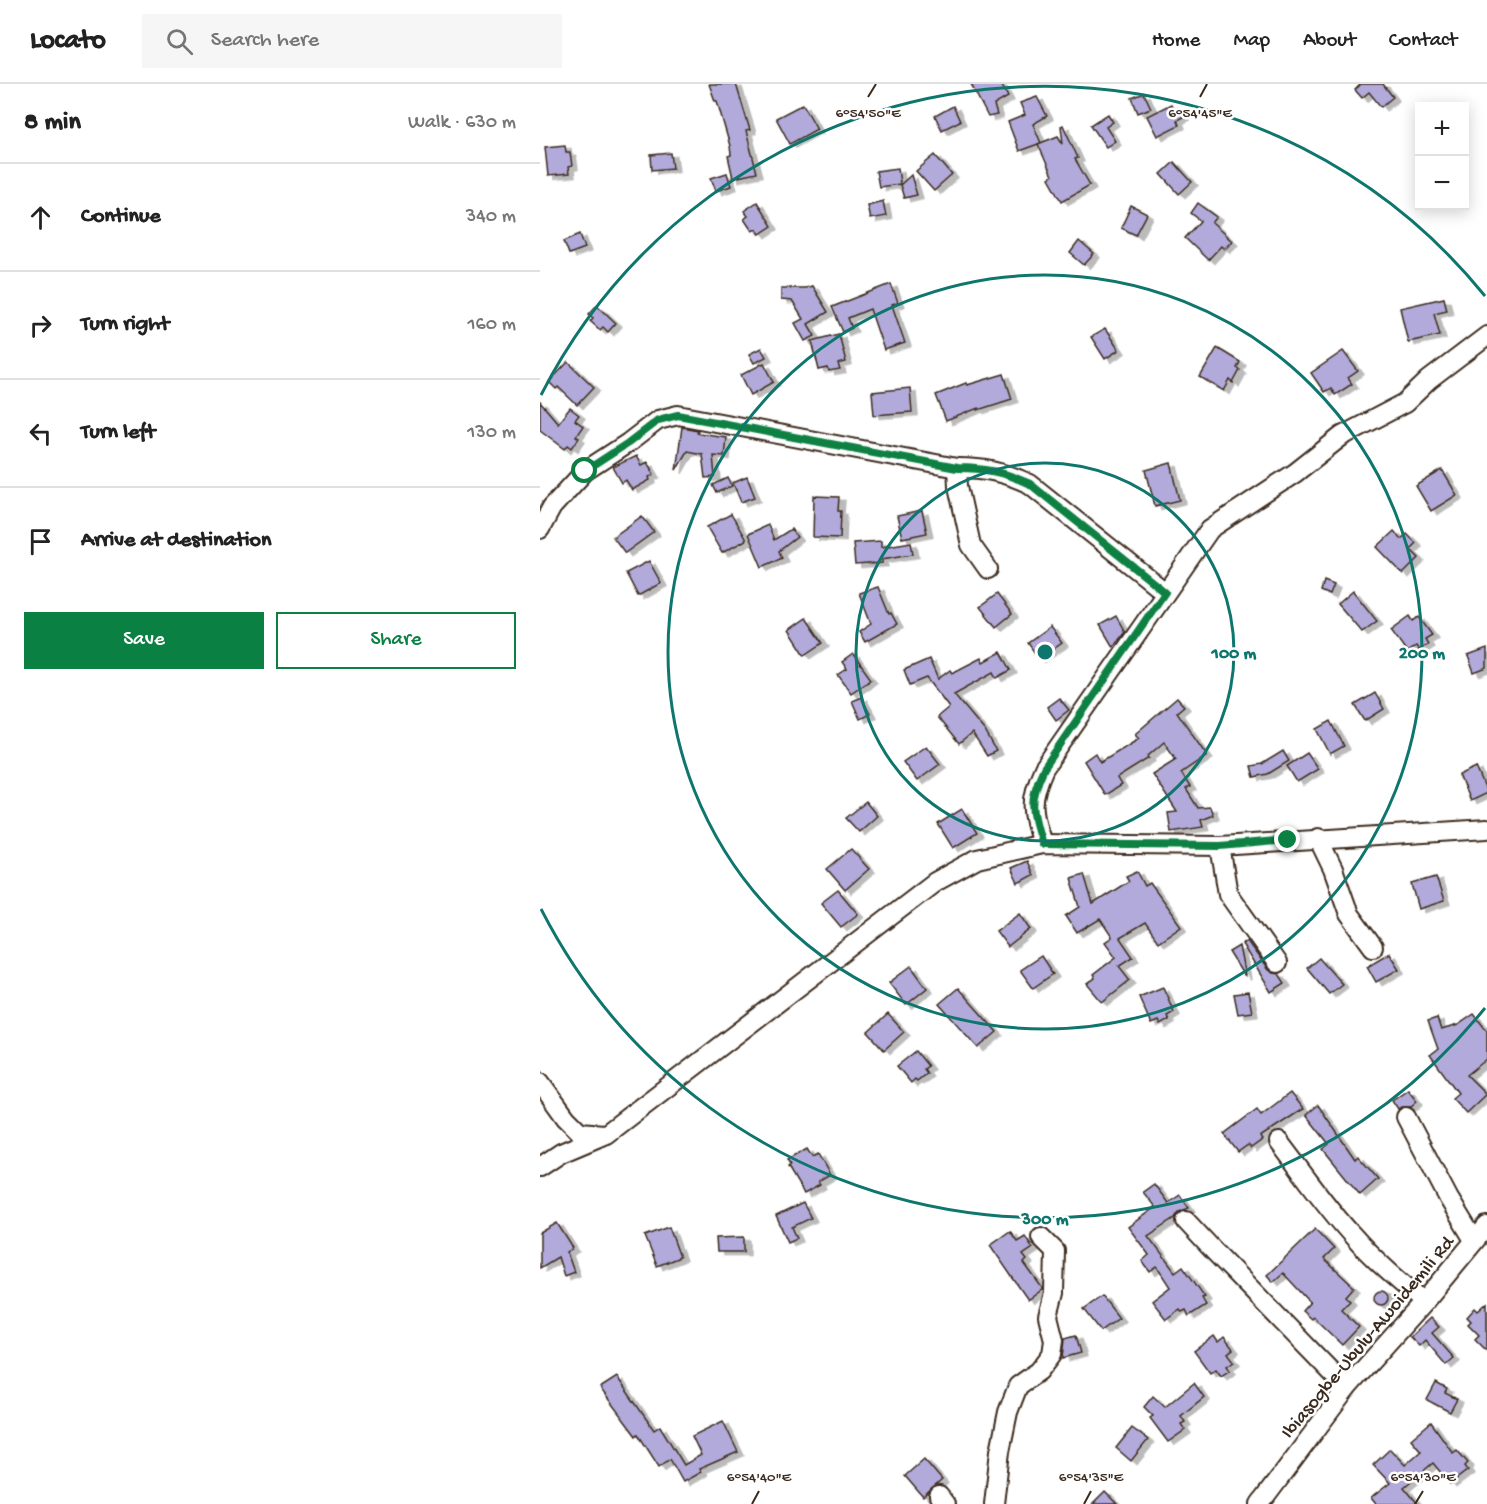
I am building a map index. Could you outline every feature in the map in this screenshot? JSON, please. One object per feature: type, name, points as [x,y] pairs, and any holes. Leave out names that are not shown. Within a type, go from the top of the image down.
[{"type":"street","points":[[1042,844],[1032,812],[1034,789],[1044,768],[1210,529],[1295,473],[1342,436],[1405,403],[1429,380],[1487,336]]},
{"type":"street","points":[[540,529],[552,507],[585,471],[658,420],[678,415],[957,468],[984,468],[1010,475],[1030,484],[1165,592]]},
{"type":"street","points":[[957,468],[958,486],[972,545],[988,569]]},
{"type":"street","points":[[540,1167],[561,1154],[606,1134],[935,882],[977,859],[1042,844],[1220,846],[1487,829]]},
{"type":"street","points":[[1318,838],[1333,869],[1349,914],[1373,947]]},
{"type":"street","points":[[1220,846],[1228,894],[1277,963]]},
{"type":"street","points":[[540,1082],[566,1118],[580,1132],[606,1134]]},
{"type":"street","points":[[1406,1117],[1474,1240]]},
{"type":"street","points":[[561,1154],[572,1130],[566,1118]]},
{"type":"street","points":[[1279,1142],[1330,1211],[1353,1237],[1386,1270],[1424,1302]]},
{"type":"street","points":[[1186,1221],[1347,1388]]},
{"type":"street","name":"Ibiasogbe-Ubulu-Awoidemili Rd","points":[[1260,1504],[1347,1388],[1424,1302],[1487,1226]]},
{"type":"street","points":[[994,1504],[1000,1451],[1008,1412],[1018,1386],[1039,1371],[1052,1354],[1054,1340],[1047,1316],[1054,1293],[1055,1251],[1041,1237]]},
{"type":"building","points":[[709,84],[736,84],[750,130],[746,131],[757,173],[733,178],[728,156],[731,155],[730,146],[717,101],[715,101]]},
{"type":"building","points":[[971,84],[1001,84],[1008,97],[994,105],[997,115],[988,117]]},
{"type":"building","points":[[1361,84],[1383,84],[1393,97],[1381,107],[1369,92],[1362,98],[1355,90]]},
{"type":"building","points":[[1144,93],[1151,108],[1138,113],[1132,98]]},
{"type":"building","points":[[1037,97],[1047,116],[1033,124],[1041,143],[1019,151],[1008,122],[1025,115],[1020,103]]},
{"type":"building","points":[[803,104],[817,129],[790,144],[776,118]]},
{"type":"building","points":[[1171,104],[1174,111],[1179,108],[1183,117],[1177,120],[1179,125],[1157,136],[1147,116]]},
{"type":"building","points":[[953,106],[960,121],[942,130],[935,116]]},
{"type":"building","points":[[1108,114],[1113,122],[1106,127],[1115,141],[1106,147],[1091,125]]},
{"type":"building","points":[[1063,125],[1078,158],[1075,159],[1090,185],[1062,201],[1049,178],[1052,176],[1038,144],[1058,136],[1063,144],[1061,126]]},
{"type":"building","points":[[565,145],[566,152],[570,152],[572,166],[568,167],[569,174],[548,176],[545,147]]},
{"type":"building","points":[[671,153],[673,168],[652,170],[651,155]]},
{"type":"building","points":[[935,155],[952,175],[934,191],[916,171]]},
{"type":"building","points":[[1174,162],[1192,182],[1179,194],[1161,174]]},
{"type":"building","points":[[898,168],[900,184],[879,187],[876,171]]},
{"type":"building","points":[[727,173],[731,186],[716,191],[711,178]]},
{"type":"building","points":[[911,175],[917,195],[904,198],[900,185]]},
{"type":"building","points":[[883,201],[886,216],[870,219],[867,205]]},
{"type":"building","points":[[757,202],[772,226],[760,234],[756,229],[752,231],[744,219],[748,216],[744,211]]},
{"type":"building","points":[[1198,203],[1217,217],[1212,223],[1232,241],[1224,249],[1221,246],[1208,260],[1185,238],[1201,221],[1191,213]]},
{"type":"building","points":[[1131,206],[1147,214],[1136,235],[1121,228]]},
{"type":"building","points":[[580,234],[585,248],[569,254],[564,241]]},
{"type":"building","points":[[1079,241],[1094,254],[1084,265],[1070,253]]},
{"type":"building","points":[[891,284],[898,303],[892,305],[905,343],[884,350],[870,309],[848,318],[852,328],[843,332],[832,307]]},
{"type":"building","points":[[812,286],[828,312],[808,324],[815,336],[805,341],[795,323],[803,319],[792,301],[781,300],[781,288]]},
{"type":"building","points":[[1444,298],[1447,310],[1434,313],[1440,335],[1408,342],[1400,308]]},
{"type":"building","points":[[597,305],[616,323],[608,332],[603,327],[600,330],[590,321],[593,318],[589,314]]},
{"type":"building","points":[[1105,329],[1119,350],[1105,359],[1091,337]]},
{"type":"building","points":[[839,334],[846,362],[838,364],[840,370],[829,372],[828,368],[819,370],[812,341]]},
{"type":"building","points":[[761,348],[766,357],[754,363],[749,354]]},
{"type":"building","points":[[1217,348],[1240,362],[1237,368],[1240,370],[1233,383],[1230,380],[1224,391],[1200,377]]},
{"type":"building","points":[[1343,351],[1358,371],[1348,378],[1352,384],[1335,395],[1331,388],[1324,392],[1311,373]]},
{"type":"building","points":[[568,362],[594,387],[577,405],[558,387],[556,389],[549,382]]},
{"type":"building","points":[[764,363],[774,382],[751,395],[741,375]]},
{"type":"building","points":[[1004,374],[1012,399],[978,410],[978,408],[946,421],[936,395],[966,383],[967,385]]},
{"type":"building","points":[[910,388],[912,412],[874,415],[872,392]]},
{"type":"building","points":[[540,402],[558,423],[570,408],[579,415],[575,420],[583,426],[572,448],[568,445],[565,449],[540,430]]},
{"type":"building","points":[[682,427],[698,430],[697,433],[726,437],[724,456],[713,455],[715,477],[705,478],[702,454],[687,451],[676,470]]},
{"type":"building","points":[[636,456],[641,465],[647,462],[654,474],[649,477],[650,480],[632,490],[626,480],[622,483],[613,467]]},
{"type":"building","points":[[1171,463],[1180,500],[1155,506],[1146,470]]},
{"type":"building","points":[[1442,470],[1457,495],[1431,511],[1416,486]]},
{"type":"building","points":[[747,477],[755,497],[741,502],[733,483]]},
{"type":"building","points":[[728,478],[732,486],[717,493],[713,485]]},
{"type":"building","points":[[814,496],[839,497],[840,538],[813,537]]},
{"type":"building","points":[[922,511],[927,533],[902,538],[897,516]]},
{"type":"building","points":[[731,514],[746,540],[722,553],[707,527]]},
{"type":"building","points":[[642,516],[654,532],[625,553],[613,537]]},
{"type":"building","points":[[768,525],[774,540],[791,529],[797,537],[779,551],[782,558],[762,567],[748,534]]},
{"type":"building","points":[[1394,531],[1401,539],[1407,534],[1416,543],[1410,549],[1419,558],[1403,574],[1377,547]]},
{"type":"building","points":[[881,541],[881,547],[911,542],[913,554],[882,559],[882,563],[855,565],[853,543]]},
{"type":"building","points":[[649,561],[661,583],[638,596],[626,573]]},
{"type":"building","points":[[1324,581],[1334,585],[1330,595],[1321,591]]},
{"type":"building","points":[[878,587],[889,614],[891,613],[897,624],[865,642],[859,632],[871,624],[859,593]]},
{"type":"building","points":[[1353,591],[1377,621],[1362,632],[1338,604]]},
{"type":"building","points":[[997,594],[1012,614],[996,627],[980,607]]},
{"type":"building","points":[[1116,616],[1125,632],[1113,647],[1100,625]]},
{"type":"building","points":[[1410,616],[1413,621],[1419,617],[1432,635],[1425,639],[1428,644],[1419,650],[1416,646],[1407,652],[1391,630]]},
{"type":"building","points":[[806,618],[823,643],[805,655],[789,630]]},
{"type":"building","points":[[1050,627],[1062,643],[1039,659],[1028,643]]},
{"type":"building","points":[[1487,649],[1487,668],[1474,673],[1468,656]]},
{"type":"building","points":[[1001,652],[1011,670],[997,678],[994,672],[954,694],[985,731],[996,751],[987,756],[972,733],[959,744],[937,717],[949,707],[927,678],[910,685],[904,670],[929,659],[938,679],[950,670],[952,673],[981,658],[983,662]]},
{"type":"building","points":[[853,654],[871,679],[851,693],[838,675],[847,669],[842,662]]},
{"type":"building","points":[[1375,693],[1384,709],[1365,721],[1355,705]]},
{"type":"building","points":[[861,697],[870,714],[860,719],[852,701]]},
{"type":"building","points":[[1059,698],[1069,710],[1056,720],[1047,707]]},
{"type":"building","points":[[1177,698],[1184,706],[1177,712],[1207,755],[1181,773],[1190,787],[1186,789],[1198,808],[1210,807],[1213,815],[1201,820],[1203,827],[1171,832],[1168,813],[1177,812],[1152,774],[1176,759],[1164,742],[1148,756],[1149,758],[1117,778],[1121,785],[1105,795],[1084,761],[1095,753],[1100,762],[1139,738],[1135,734]]},
{"type":"building","points":[[1331,721],[1344,746],[1330,754],[1317,729]]},
{"type":"building","points":[[926,746],[940,764],[917,781],[903,762]]},
{"type":"building","points":[[1283,751],[1289,761],[1268,774],[1254,777],[1251,766],[1262,764]]},
{"type":"building","points":[[1307,753],[1318,769],[1297,782],[1287,766]]},
{"type":"building","points":[[1476,767],[1487,793],[1470,801],[1459,775]]},
{"type":"building","points":[[866,802],[877,816],[859,832],[846,818]]},
{"type":"building","points":[[962,809],[977,833],[953,848],[938,824]]},
{"type":"building","points":[[851,849],[869,869],[845,890],[827,869]]},
{"type":"building","points":[[1027,861],[1033,875],[1018,883],[1011,868]]},
{"type":"building","points":[[1137,871],[1145,886],[1150,883],[1181,926],[1158,942],[1145,923],[1120,938],[1133,957],[1119,966],[1130,980],[1102,1002],[1087,984],[1095,978],[1093,975],[1116,957],[1105,942],[1112,937],[1100,919],[1077,933],[1066,916],[1080,907],[1071,878],[1084,874],[1093,904],[1129,881],[1126,876]]},
{"type":"building","points":[[1436,877],[1444,901],[1419,909],[1412,884]]},
{"type":"building","points":[[838,890],[858,914],[841,927],[821,903]]},
{"type":"building","points":[[1020,913],[1031,929],[1008,947],[996,931]]},
{"type":"building","points":[[1247,941],[1268,970],[1279,974],[1285,983],[1271,992],[1242,944]]},
{"type":"building","points":[[1239,946],[1245,976],[1229,952]]},
{"type":"building","points":[[1389,953],[1399,969],[1376,982],[1367,966]]},
{"type":"building","points":[[1041,956],[1053,974],[1033,988],[1020,970]]},
{"type":"building","points":[[1319,958],[1342,984],[1329,994],[1307,968]]},
{"type":"building","points":[[911,966],[927,988],[906,1005],[889,983]]},
{"type":"building","points":[[1163,987],[1174,1012],[1167,1016],[1169,1020],[1160,1025],[1158,1021],[1151,1024],[1139,997]]},
{"type":"building","points":[[958,988],[997,1032],[978,1048],[939,1004]]},
{"type":"building","points":[[1248,992],[1252,1012],[1238,1014],[1234,994]]},
{"type":"building","points":[[888,1014],[904,1032],[884,1050],[868,1032]]},
{"type":"building","points":[[1474,1014],[1487,1031],[1487,1059],[1467,1075],[1486,1094],[1466,1113],[1452,1098],[1458,1093],[1430,1055],[1438,1049],[1428,1021],[1437,1018],[1441,1030],[1458,1025]]},
{"type":"building","points":[[916,1051],[928,1066],[924,1069],[927,1073],[911,1083],[897,1066]]},
{"type":"building","points":[[1408,1089],[1417,1101],[1410,1107],[1398,1109],[1392,1100]]},
{"type":"building","points":[[1290,1093],[1303,1109],[1260,1137],[1262,1140],[1251,1148],[1248,1145],[1238,1152],[1224,1134],[1257,1109],[1261,1115]]},
{"type":"building","points":[[1318,1105],[1355,1159],[1358,1156],[1378,1179],[1360,1195],[1323,1149],[1329,1144],[1306,1115]]},
{"type":"building","points":[[807,1149],[812,1157],[818,1154],[830,1175],[818,1182],[820,1185],[804,1194],[788,1167],[790,1165],[787,1160]]},
{"type":"building","points":[[1154,1184],[1168,1203],[1180,1195],[1189,1208],[1179,1212],[1175,1218],[1148,1236],[1175,1272],[1183,1266],[1205,1297],[1202,1298],[1206,1305],[1189,1316],[1186,1310],[1182,1312],[1180,1309],[1166,1319],[1152,1301],[1170,1287],[1157,1267],[1150,1272],[1142,1261],[1149,1255],[1128,1227],[1155,1207],[1143,1192]]},
{"type":"building","points":[[803,1203],[811,1218],[792,1227],[797,1238],[788,1242],[776,1216]]},
{"type":"building","points":[[557,1223],[573,1248],[567,1252],[574,1272],[564,1276],[558,1257],[540,1268],[540,1233]]},
{"type":"building","points":[[669,1227],[680,1257],[657,1266],[645,1236]]},
{"type":"building","points":[[1315,1229],[1334,1249],[1324,1259],[1354,1287],[1346,1296],[1350,1300],[1341,1309],[1359,1327],[1342,1345],[1313,1317],[1311,1319],[1302,1311],[1310,1302],[1283,1273],[1273,1282],[1267,1275]]},
{"type":"building","points":[[1010,1231],[1017,1241],[1025,1236],[1033,1248],[1023,1255],[1027,1260],[1024,1263],[1043,1289],[1028,1300],[990,1245]]},
{"type":"building","points":[[744,1237],[744,1252],[717,1252],[716,1238]]},
{"type":"building","points":[[1381,1291],[1386,1293],[1388,1298],[1386,1303],[1381,1305],[1376,1303],[1374,1298],[1376,1293]]},
{"type":"building","points":[[1102,1296],[1119,1318],[1101,1331],[1084,1309]]},
{"type":"building","points":[[1487,1303],[1487,1351],[1475,1339],[1479,1335],[1468,1324],[1471,1321],[1467,1317],[1475,1308],[1478,1311]]},
{"type":"building","points":[[1430,1318],[1439,1327],[1432,1333],[1454,1358],[1446,1365],[1425,1340],[1419,1346],[1410,1337]]},
{"type":"building","points":[[1076,1335],[1081,1353],[1063,1358],[1065,1338]]},
{"type":"building","points":[[1214,1336],[1218,1342],[1224,1337],[1233,1349],[1228,1353],[1234,1361],[1227,1366],[1230,1370],[1221,1376],[1216,1369],[1210,1373],[1194,1351]]},
{"type":"building","points":[[617,1377],[654,1430],[660,1426],[684,1465],[701,1455],[692,1436],[723,1421],[738,1452],[699,1469],[701,1472],[683,1482],[670,1459],[659,1467],[638,1434],[636,1436],[600,1388]]},
{"type":"building","points":[[1194,1383],[1204,1397],[1181,1416],[1185,1422],[1181,1424],[1185,1430],[1168,1442],[1150,1418],[1153,1416],[1144,1407],[1153,1396],[1165,1407]]},
{"type":"building","points":[[1436,1383],[1447,1389],[1445,1393],[1457,1399],[1450,1412],[1427,1400]]},
{"type":"building","points":[[1431,1422],[1453,1453],[1457,1450],[1468,1463],[1465,1466],[1468,1470],[1450,1484],[1433,1463],[1404,1487],[1418,1504],[1376,1504],[1371,1498],[1390,1483],[1373,1465],[1390,1449],[1405,1465],[1421,1451],[1411,1439]]},
{"type":"building","points":[[1132,1428],[1148,1440],[1131,1461],[1116,1448]]},
{"type":"building","points":[[924,1459],[942,1480],[923,1497],[905,1476]]},
{"type":"building","points":[[1105,1492],[1117,1504],[1093,1504]]},
{"type":"route","points":[[585,471],[658,420],[678,415],[957,468],[984,468],[1010,475],[1030,484],[1165,592],[1044,768],[1034,789],[1032,812],[1042,844],[1220,846],[1288,840]]}]
